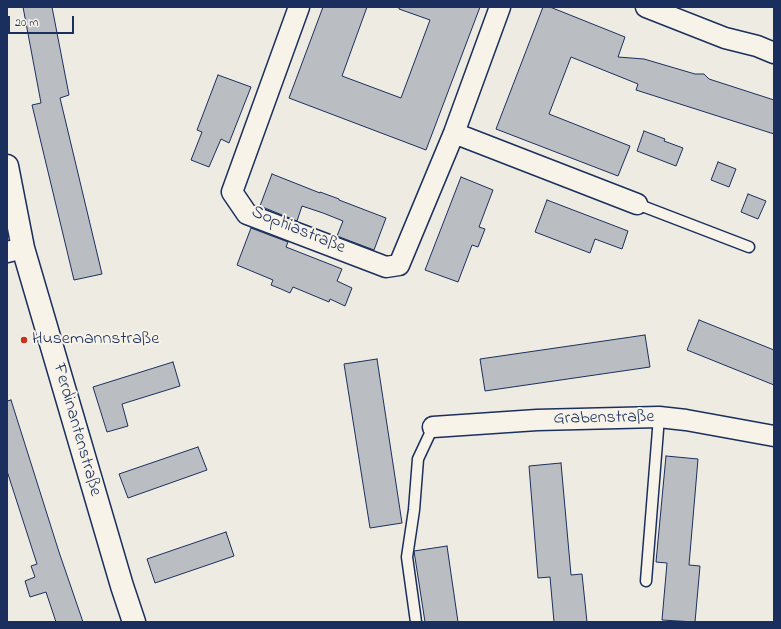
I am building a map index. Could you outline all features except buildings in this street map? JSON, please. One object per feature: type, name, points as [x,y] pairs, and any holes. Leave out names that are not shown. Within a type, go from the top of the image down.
[{"type":"street","name":"Sophiastraße","points":[[299,7],[232,192],[247,214],[386,267],[399,265],[454,133],[500,7]]},
{"type":"street","points":[[646,7],[725,38],[757,46],[774,53]]},
{"type":"street","points":[[454,133],[637,204]]},
{"type":"street","name":"Ferdinantenstraße","points":[[7,166],[15,250],[134,622]]},
{"type":"street","name":"Grabenstraße","points":[[433,426],[536,420],[659,417],[686,420],[774,436]]},
{"type":"lane","points":[[637,204],[749,247]]},
{"type":"lane","points":[[646,581],[659,417]]},
{"type":"lane","points":[[416,622],[407,557],[414,510],[418,459],[433,426]]},
{"type":"place","name":"Husemannstraße","points":[[24,340]]}]
